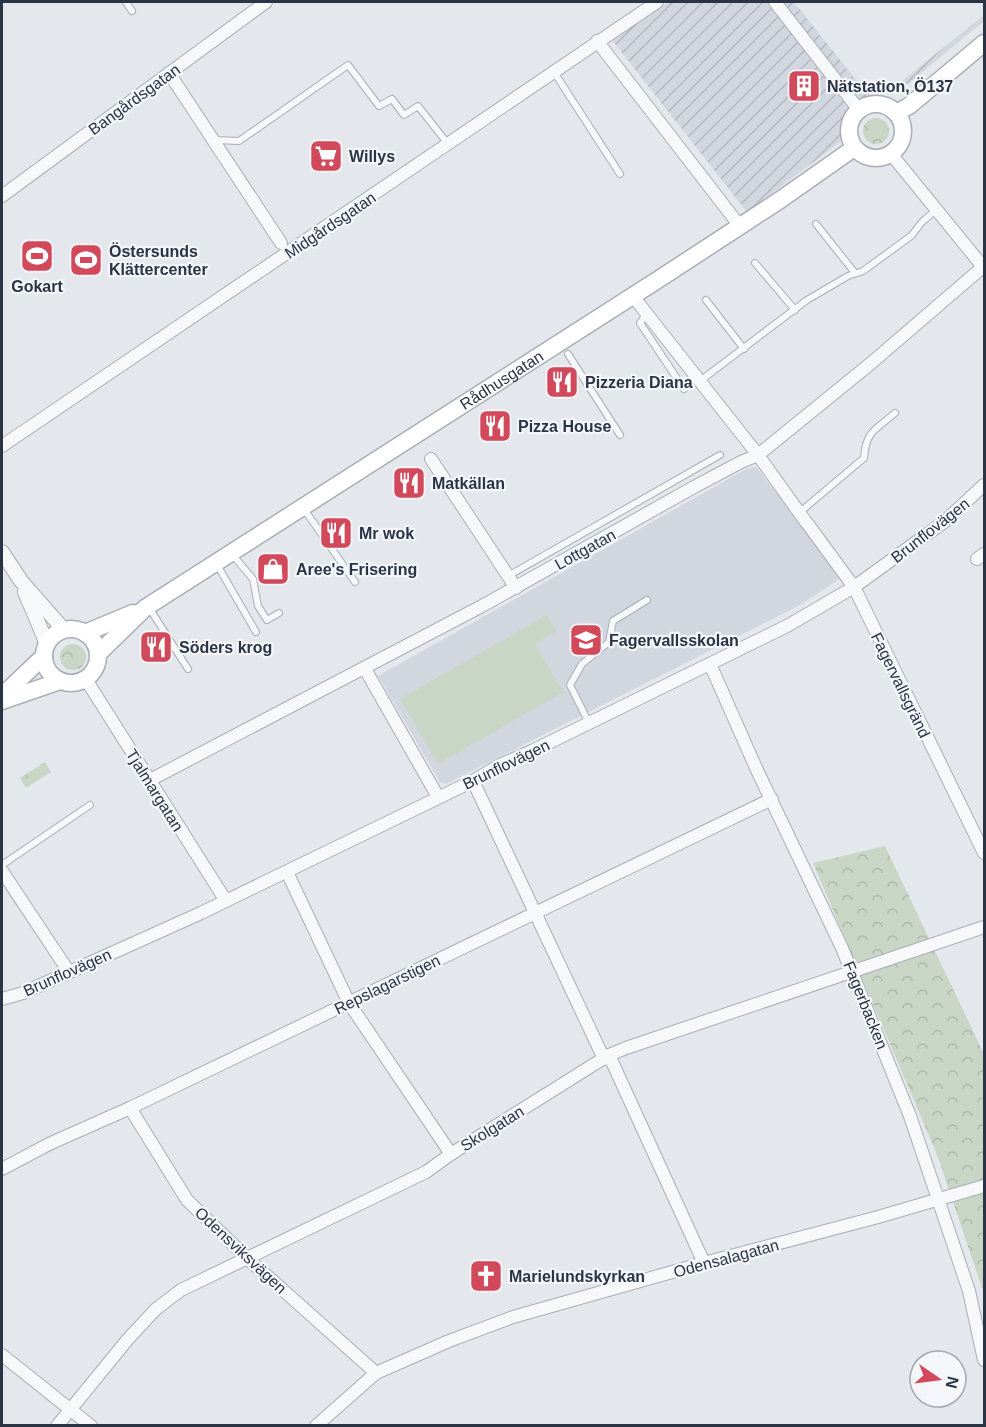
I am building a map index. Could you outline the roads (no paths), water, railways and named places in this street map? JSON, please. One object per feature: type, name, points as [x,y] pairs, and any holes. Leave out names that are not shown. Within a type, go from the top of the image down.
[{"type":"main road","points":[[896,113],[909,106],[984,43]]},
{"type":"main road","points":[[874,104],[882,105],[896,113],[901,121],[902,139],[891,154],[883,157],[867,157],[854,148],[849,132],[850,124],[859,110],[874,104]]},
{"type":"main road","name":"Rådhusgatan","points":[[86,633],[146,607],[780,200],[854,148]]},
{"type":"main road","name":"Rådhusgatan","points":[[98,654],[146,607]]},
{"type":"main road","points":[[2,696],[45,650],[51,638],[64,630],[78,630],[86,633],[92,639],[98,654],[97,663],[93,671],[78,682],[60,681],[48,671],[45,650]]},
{"type":"main road","points":[[2,701],[60,681]]},
{"type":"street","name":"Bangårdsgatan","points":[[2,196],[266,2]]},
{"type":"street","name":"Midgårdsgatan","points":[[2,446],[657,2]]},
{"type":"street","points":[[775,2],[859,110]]},
{"type":"street","points":[[597,41],[740,225]]},
{"type":"street","points":[[169,73],[281,243]]},
{"type":"street","points":[[891,154],[984,267]]},
{"type":"street","name":"Lottgatan","points":[[150,780],[365,669],[516,588],[702,483],[758,455],[984,267]]},
{"type":"street","name":"Fagervallsgränd","points":[[632,295],[758,455],[854,587],[984,854]]},
{"type":"street","points":[[431,459],[516,588]]},
{"type":"street","name":"Brunflovägen","points":[[2,999],[23,993],[226,901],[787,626],[854,587],[944,522],[984,485]]},
{"type":"street","points":[[2,552],[21,581],[64,630]]},
{"type":"street","points":[[21,581],[45,650]]},
{"type":"street","name":"Fagerbacken","points":[[710,664],[853,971],[910,1116],[939,1198],[969,1291],[984,1360]]},
{"type":"street","points":[[365,669],[438,797]]},
{"type":"street","name":"Tjalmargatan","points":[[85,678],[226,901]]},
{"type":"street","points":[[473,781],[534,913],[606,1057],[704,1263]]},
{"type":"street","name":"Repslagarstigen","points":[[2,1169],[49,1144],[130,1108],[772,799]]},
{"type":"street","points":[[2,871],[69,972]]},
{"type":"street","points":[[287,872],[349,1003],[450,1154]]},
{"type":"street","name":"Skolgatan","points":[[57,1425],[156,1309],[181,1290],[426,1172],[450,1154],[606,1057],[656,1037],[984,927]]},
{"type":"street","name":"Odensviksvägen","points":[[130,1108],[188,1200],[247,1258],[376,1373]]},
{"type":"street","name":"Odensalagatan","points":[[316,1425],[376,1373],[449,1341],[513,1317],[984,1186]]},
{"type":"street","points":[[2,1355],[91,1425]]},
{"type":"lane","points":[[126,2],[132,10]]},
{"type":"lane","points":[[214,140],[239,141],[348,66],[379,106],[392,99],[404,115],[418,106],[448,144]]},
{"type":"lane","points":[[553,71],[620,174]]},
{"type":"lane","points":[[700,381],[807,300],[855,273],[863,272],[911,236],[936,210]]},
{"type":"lane","points":[[816,224],[855,273]]},
{"type":"lane","points":[[754,263],[795,310]]},
{"type":"lane","points":[[706,300],[744,349]]},
{"type":"lane","points":[[647,313],[640,323],[684,389]]},
{"type":"lane","points":[[568,354],[620,435]]},
{"type":"lane","points":[[804,519],[864,458],[865,442],[870,434],[895,413]]},
{"type":"lane","points":[[508,576],[720,455]]},
{"type":"lane","points":[[302,506],[355,582]]},
{"type":"lane","points":[[230,553],[253,579],[258,606],[267,620],[279,613]]},
{"type":"lane","points":[[216,562],[256,632]]},
{"type":"lane","points":[[589,724],[570,685],[582,664],[609,642],[613,621],[647,600]]},
{"type":"lane","points":[[146,607],[188,669]]},
{"type":"lane","points":[[2,865],[90,805]]},
{"type":"place","name":"Nätstation, Ö137","points":[[804,86]]},
{"type":"place","name":"Willys","points":[[326,156]]},
{"type":"place","name":"Gokart","points":[[37,256]]},
{"type":"place","name":"Östersunds Klättercenter","points":[[86,260]]},
{"type":"place","name":"Pizzeria Diana","points":[[562,382]]},
{"type":"place","name":"Pizza House","points":[[495,426]]},
{"type":"place","name":"Matkällan","points":[[409,483]]},
{"type":"place","name":"Mr wok","points":[[336,533]]},
{"type":"place","name":"Aree's Frisering","points":[[273,569]]},
{"type":"place","name":"Fagervallsskolan","points":[[586,640]]},
{"type":"place","name":"Söders krog","points":[[156,647]]},
{"type":"place","name":"Marielundskyrkan","points":[[486,1276]]}]
